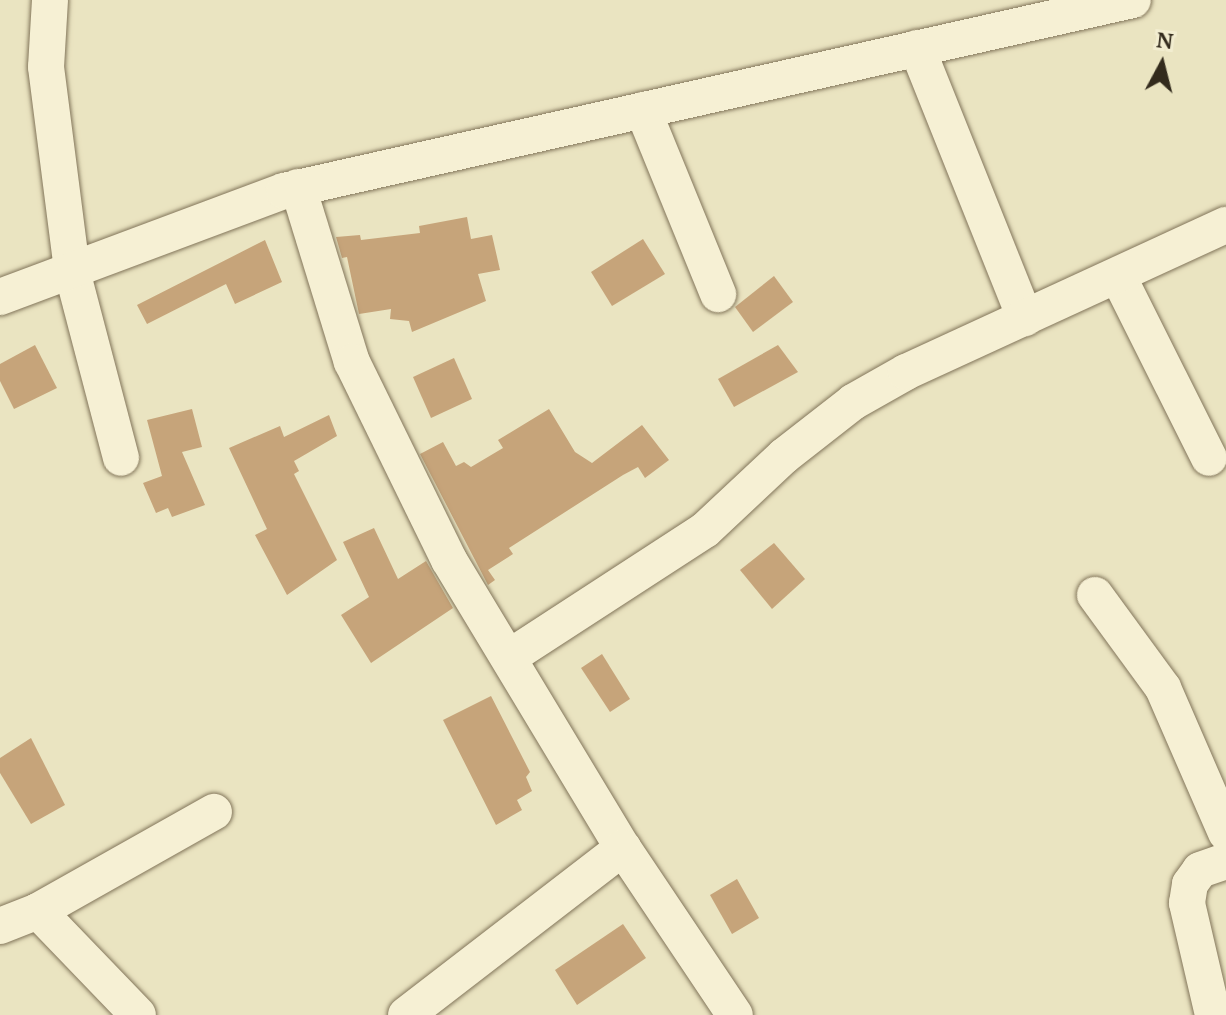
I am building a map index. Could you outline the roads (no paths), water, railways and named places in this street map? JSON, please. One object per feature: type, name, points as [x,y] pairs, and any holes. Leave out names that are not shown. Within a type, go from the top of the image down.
[{"type":"street","points":[[50,0],[46,67],[72,271],[121,458]]},
{"type":"street","points":[[0,297],[298,187],[1133,0]]},
{"type":"street","points":[[917,48],[1025,318]]},
{"type":"street","points":[[643,110],[718,294]]},
{"type":"street","points":[[298,187],[352,362],[449,560],[511,656],[623,848],[735,1015]]},
{"type":"street","points":[[511,656],[705,530],[784,456],[853,402],[1226,225]]},
{"type":"street","points":[[1119,278],[1209,458]]},
{"type":"street","points":[[1095,595],[1163,688],[1226,833]]},
{"type":"street","points":[[0,926],[38,911],[214,812]]},
{"type":"street","points":[[406,1015],[623,848]]},
{"type":"street","points":[[1213,1015],[1187,903],[1190,884],[1200,870],[1226,861]]},
{"type":"street","points":[[38,911],[138,1015]]}]
